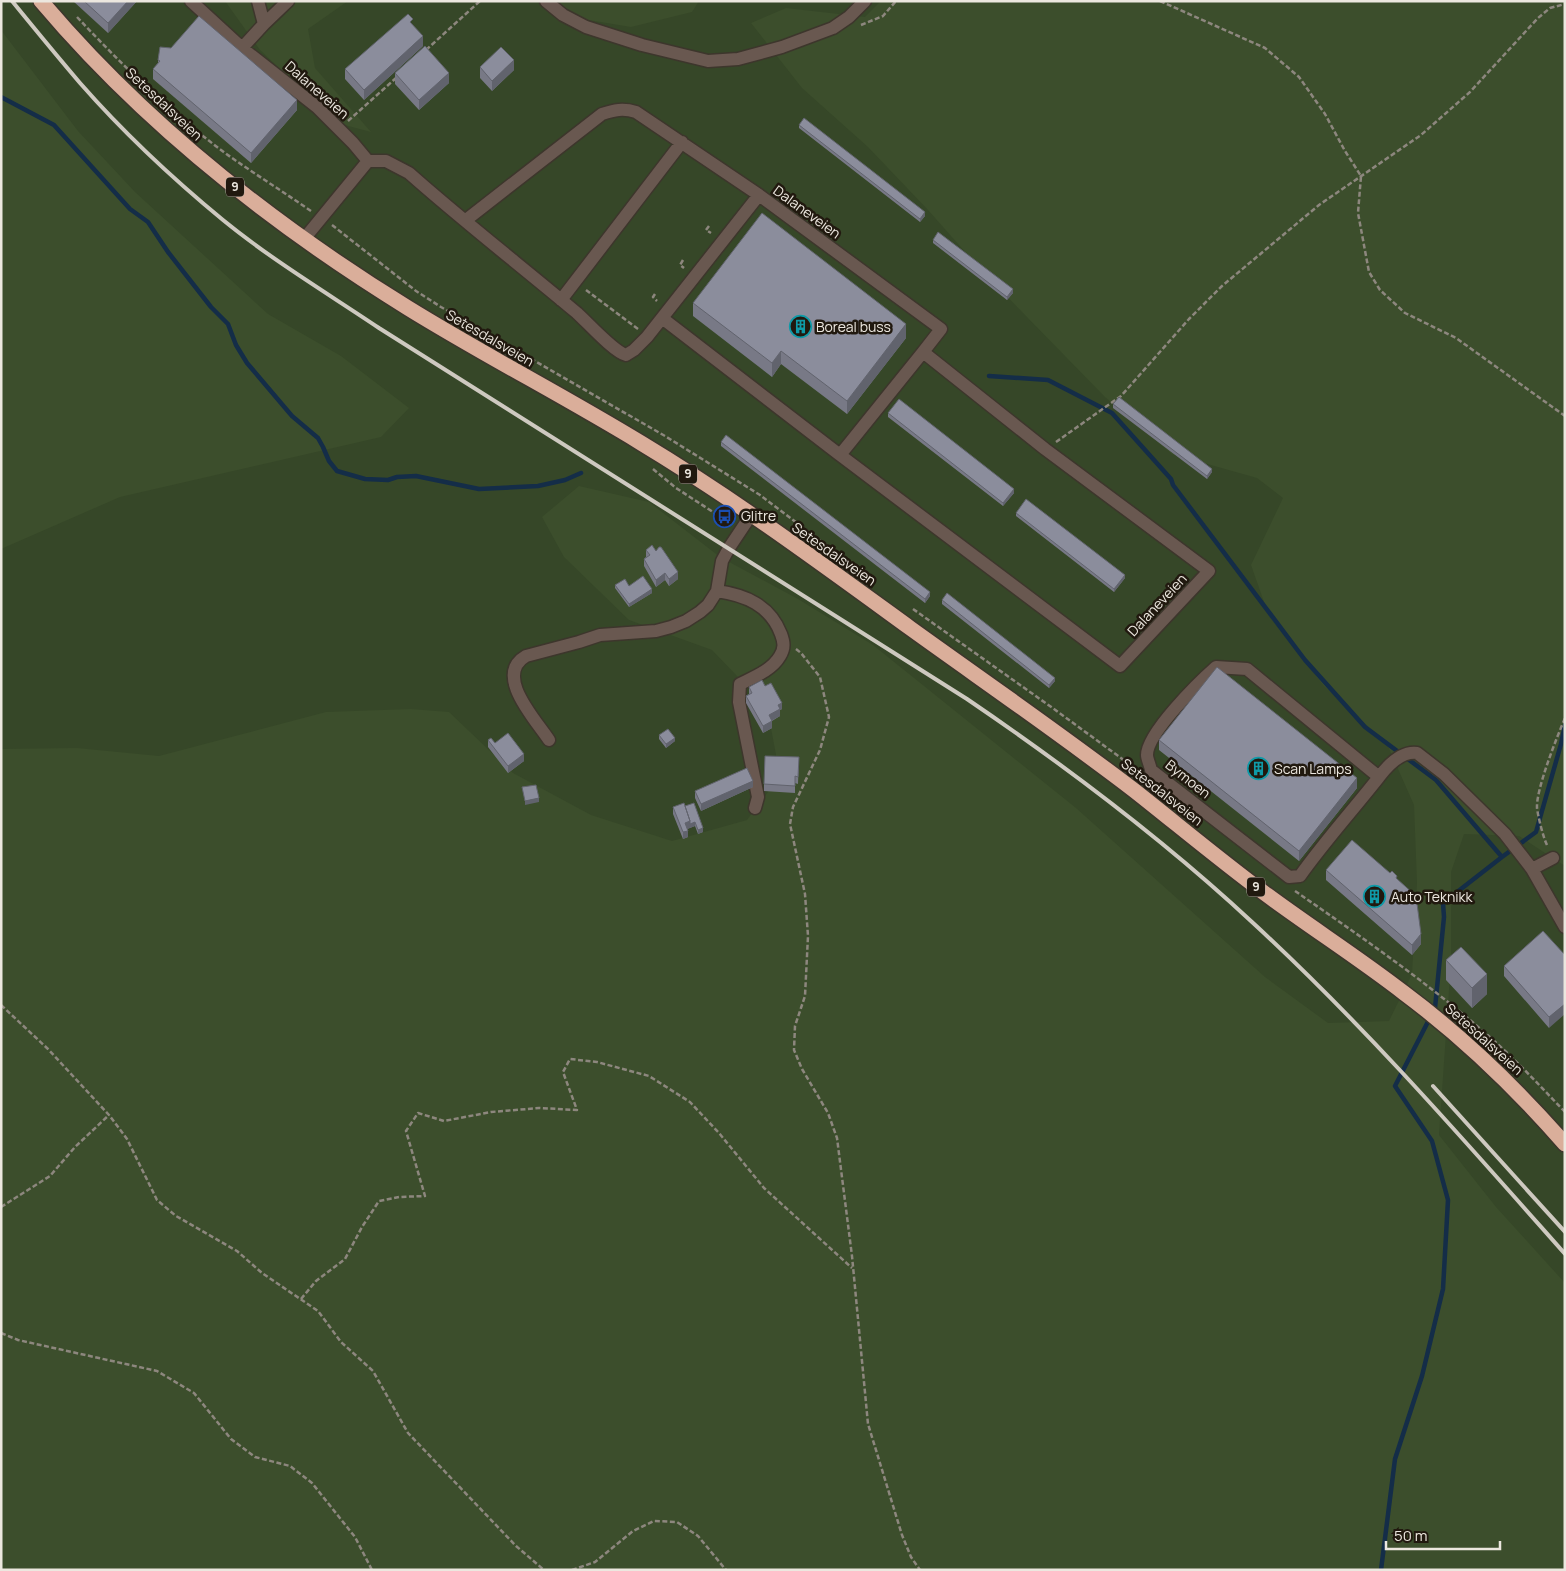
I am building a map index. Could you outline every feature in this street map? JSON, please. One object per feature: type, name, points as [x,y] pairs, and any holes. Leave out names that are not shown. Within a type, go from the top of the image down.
[{"type":"highway","name":"Setesdalsveien","points":[[41,1],[97,63],[168,131],[251,199],[304,239],[405,306],[641,443],[751,515],[1069,742],[1264,893],[1406,994],[1478,1054],[1537,1112],[1565,1144]]},
{"type":"lane","points":[[258,1],[264,24]]},
{"type":"lane","points":[[242,48],[288,1]]},
{"type":"lane","points":[[546,1],[563,15],[586,26],[642,45],[708,61],[738,59],[765,52],[833,28],[865,1]]},
{"type":"lane","name":"Dalaneveien","points":[[197,3],[242,48],[317,107],[340,129],[368,161],[386,161],[408,174],[466,220],[593,327],[620,353],[626,355],[634,350],[647,336],[759,195],[941,329],[840,455]]},
{"type":"lane","points":[[466,220],[602,114],[625,109],[636,112],[759,195]]},
{"type":"lane","points":[[561,300],[682,142]]},
{"type":"lane","points":[[304,239],[368,161]]},
{"type":"lane","name":"Dalaneveien","points":[[662,318],[1120,666],[1209,571],[1045,449],[923,352]]},
{"type":"lane","points":[[549,740],[517,692],[513,680],[515,668],[520,660],[526,656],[600,635],[656,631],[686,621],[708,605],[717,591],[722,561],[751,515]]},
{"type":"lane","points":[[717,591],[738,594],[762,607],[775,622],[784,642],[782,654],[773,665],[740,684],[739,702],[758,797],[755,808]]},
{"type":"lane","name":"Bymoen","points":[[1379,778],[1248,668],[1216,667],[1194,686],[1150,740],[1146,756],[1151,770],[1290,877],[1300,876],[1398,757],[1417,753],[1444,774],[1505,834],[1532,869],[1565,926]]},
{"type":"lane","points":[[1532,869],[1553,858]]},
{"type":"path","points":[[421,55],[480,1]]},
{"type":"path","points":[[840,23],[862,25],[883,16],[896,1]]},
{"type":"path","points":[[1160,1],[1265,48],[1300,77],[1325,114],[1344,150],[1361,176],[1358,213],[1369,272],[1380,290],[1405,313],[1456,338],[1565,416]]},
{"type":"path","points":[[1045,449],[1121,396],[1222,286],[1318,204],[1421,135],[1470,92],[1538,18],[1550,8],[1565,4]]},
{"type":"path","points":[[340,129],[399,75]]},
{"type":"path","points":[[575,282],[647,336]]},
{"type":"path","points":[[648,466],[676,488],[741,530]]},
{"type":"path","points":[[784,642],[801,653],[820,678],[829,717],[820,750],[793,807],[790,824],[806,894],[808,936],[805,996],[795,1026],[794,1050],[802,1069],[828,1113],[837,1138],[853,1268],[868,1424],[902,1534],[911,1557],[920,1570]]},
{"type":"path","points":[[1553,858],[1543,837],[1537,808],[1538,792],[1565,718]]},
{"type":"path","points":[[1,1006],[48,1049],[109,1115],[127,1139],[157,1200],[176,1216],[237,1251],[262,1273],[318,1311],[341,1342],[373,1371],[408,1433],[516,1546],[544,1570]]},
{"type":"path","points":[[301,1299],[316,1281],[345,1258],[378,1201],[399,1197],[425,1196],[406,1131],[418,1112],[444,1121],[491,1112],[539,1108],[577,1110],[563,1072],[570,1059],[597,1062],[649,1076],[690,1102],[719,1132],[764,1188],[853,1268]]},
{"type":"path","points":[[1,1207],[50,1176],[75,1147],[109,1115]]},
{"type":"path","points":[[1,1333],[18,1340],[157,1371],[194,1393],[231,1439],[255,1457],[290,1466],[312,1483],[355,1537],[372,1570]]},
{"type":"path","points":[[572,1570],[595,1562],[634,1532],[654,1521],[677,1522],[698,1536],[726,1570]]},
{"type":"green space","points":[[1,1],[1565,1],[1565,1570],[1,1570]]},
{"type":"green space","points":[[225,1],[348,1],[308,29],[315,68],[371,132],[337,123],[260,50]]},
{"type":"green space","points":[[547,1],[699,1],[692,12],[631,27],[558,15]]},
{"type":"green space","points":[[881,1],[1565,1],[1565,866],[1519,836],[1464,834],[1451,872],[1451,961],[1439,1135],[1496,1207],[1565,1283],[1565,1570],[1,1570],[1,749],[77,748],[159,756],[326,712],[411,709],[449,712],[513,773],[591,815],[672,841],[747,820],[780,776],[767,707],[712,650],[629,620],[564,557],[542,517],[579,486],[649,502],[720,557],[798,599],[873,645],[1076,808],[1265,977],[1328,1023],[1389,1021],[1412,974],[1417,883],[1414,805],[1387,744],[1324,686],[1269,616],[1251,565],[1283,498],[1257,478],[1172,454],[1105,397],[983,272],[928,210],[868,147],[802,88],[751,23],[786,8],[865,17]]},
{"type":"green space","points":[[1,30],[78,131],[135,192],[268,314],[341,356],[409,408],[381,437],[120,497],[1,549]]},
{"type":"building","points":[[84,1],[128,1],[108,23]]},
{"type":"building","points":[[408,14],[413,19],[410,22],[423,36],[364,90],[345,69]]},
{"type":"building","points":[[199,16],[297,100],[251,153],[153,69],[160,61],[158,60],[160,47],[171,48]]},
{"type":"building","points":[[425,46],[449,73],[419,100],[395,73]]},
{"type":"building","points":[[501,47],[514,60],[492,81],[480,67]]},
{"type":"building","points":[[804,118],[925,212],[920,219],[799,125]]},
{"type":"building","name":"Boreal buss","points":[[762,213],[906,324],[847,401],[781,351],[772,363],[693,303]]},
{"type":"building","points":[[938,232],[1013,289],[1007,297],[933,240]]},
{"type":"building","points":[[1119,397],[1212,469],[1207,476],[1113,404]]},
{"type":"building","points":[[899,399],[1014,489],[1003,503],[888,413]]},
{"type":"building","points":[[726,435],[930,592],[925,599],[721,442]]},
{"type":"building","points":[[1026,499],[1125,575],[1114,589],[1016,513]]},
{"type":"building","points":[[652,545],[656,551],[661,547],[678,572],[669,579],[665,573],[656,580],[644,559],[650,555],[646,550]]},
{"type":"building","points":[[643,576],[652,589],[629,604],[615,585],[625,579],[629,586]]},
{"type":"building","points":[[947,593],[1055,678],[1049,685],[942,600]]},
{"type":"building","name":"Scan Lamps","points":[[1217,667],[1357,778],[1299,851],[1159,740]]},
{"type":"building","points":[[762,680],[765,686],[771,683],[782,703],[778,705],[780,709],[769,715],[772,721],[763,726],[746,696],[752,693],[749,687]]},
{"type":"building","points":[[668,729],[675,738],[666,744],[659,735]]},
{"type":"building","points":[[508,733],[524,754],[508,766],[488,740],[491,738],[495,743]]},
{"type":"building","points":[[765,756],[799,757],[798,777],[795,776],[795,786],[764,784]]},
{"type":"building","points":[[747,768],[753,781],[701,804],[695,791]]},
{"type":"building","points":[[536,785],[539,798],[525,801],[522,787]]},
{"type":"building","points":[[684,803],[690,821],[685,823],[688,831],[683,832],[673,807]]},
{"type":"building","points":[[694,803],[703,828],[698,830],[695,822],[690,824],[685,806]]},
{"type":"building","name":"Auto Teknikk","points":[[1352,840],[1390,873],[1392,871],[1397,876],[1396,878],[1416,896],[1421,934],[1412,945],[1326,870]]},
{"type":"building","points":[[1543,931],[1565,955],[1565,1004],[1549,1017],[1504,966]]},
{"type":"building","points":[[1461,947],[1487,974],[1472,988],[1446,960]]},
{"type":"waterway","points":[[1,97],[54,125],[130,209],[148,222],[168,252],[211,307],[228,324],[236,345],[247,363],[292,416],[318,438],[329,461],[337,471],[365,479],[388,480],[397,477],[416,476],[479,489],[538,486],[565,480],[581,473]]},
{"type":"waterway","points":[[989,376],[1048,380],[1112,413],[1171,479],[1173,485],[1305,660],[1365,727],[1436,780],[1502,857],[1536,832],[1565,725]]},
{"type":"waterway","points":[[1381,1570],[1395,1459],[1422,1376],[1443,1289],[1448,1200],[1432,1141],[1395,1086],[1435,1008],[1444,917],[1443,903],[1502,857]]},
{"type":"railway","points":[[12,1],[80,83],[131,137],[204,204],[261,249],[379,328],[967,699],[1078,778],[1150,833],[1252,922],[1334,1001],[1413,1084],[1565,1254]]},
{"type":"railway","points":[[1433,1086],[1565,1232]]},
{"type":"place","name":"Boreal buss","points":[[800,327]]},
{"type":"place","name":"Glitre","points":[[725,516]]},
{"type":"place","name":"Scan Lamps","points":[[1258,769]]},
{"type":"place","name":"Auto Teknikk","points":[[1375,897]]}]
